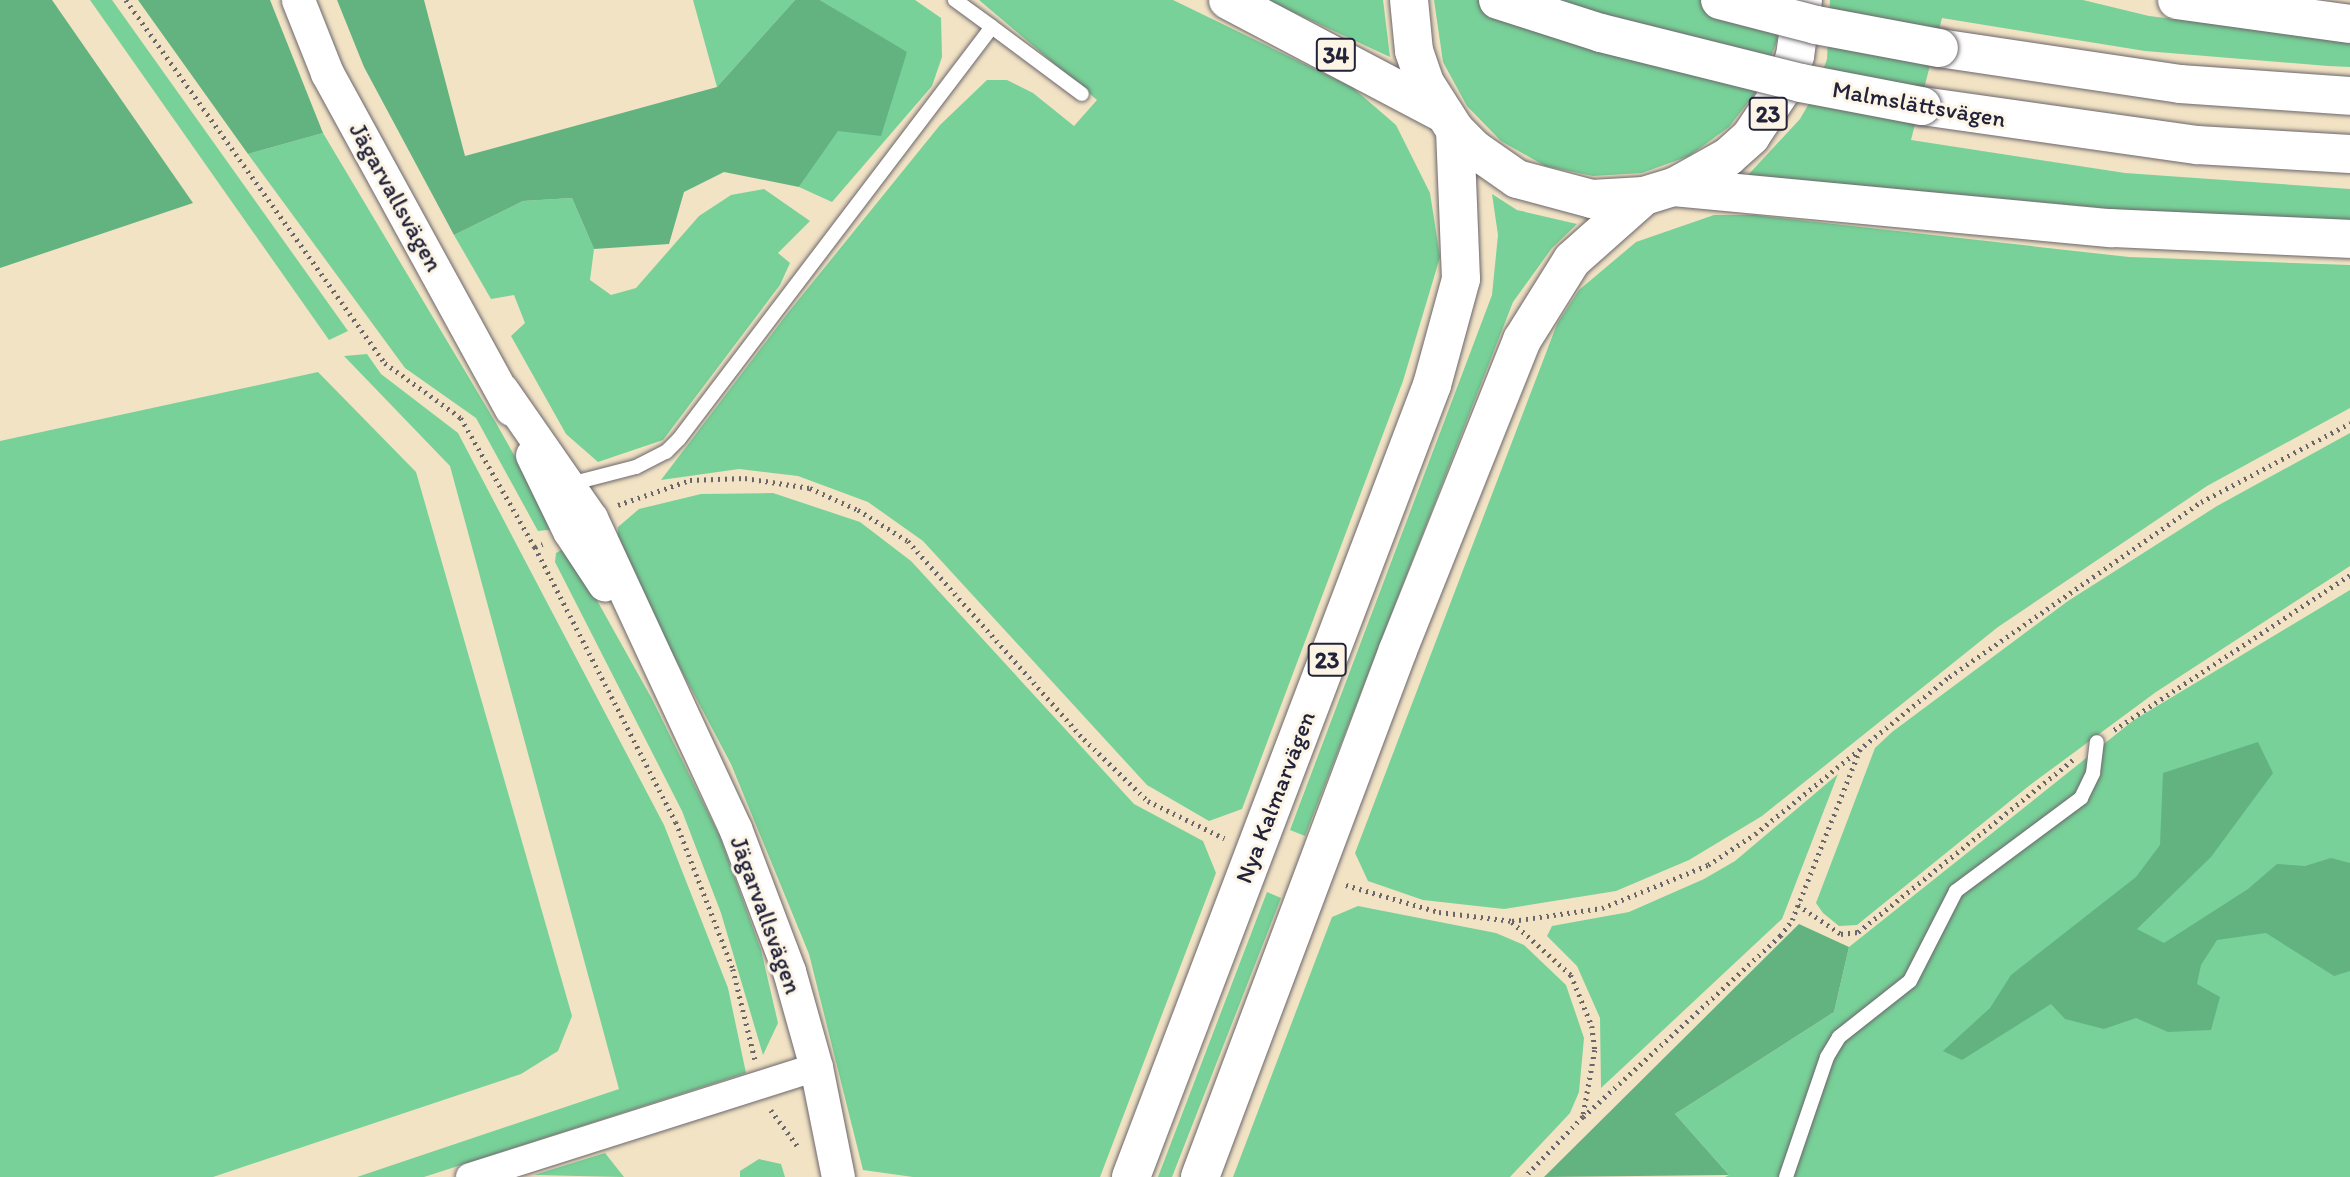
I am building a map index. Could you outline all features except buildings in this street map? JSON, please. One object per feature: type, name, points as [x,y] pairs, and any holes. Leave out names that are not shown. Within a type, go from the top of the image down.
[{"type":"main road","name":"34","points":[[1227,0],[1449,121]]},
{"type":"main road","name":"Nya Kalmarvägen","points":[[1409,0],[1414,51],[1449,121],[1494,166],[1541,189],[1592,200],[1659,192]]},
{"type":"main road","name":"Malmslättsvägen","points":[[1498,0],[1601,33],[1774,76],[1922,106],[2197,145],[2350,154]]},
{"type":"main road","points":[[1720,0],[1816,25],[1939,48],[2180,84],[2350,96]]},
{"type":"main road","name":"Nya Kalmarvägen","points":[[1200,1177],[1398,650],[1522,340],[1572,260],[1659,192],[1728,157],[1770,111],[1795,56],[1802,0]]},
{"type":"main road","points":[[2177,0],[2350,24]]},
{"type":"main road","name":"Nya Kalmarvägen","points":[[1131,1177],[1432,385],[1461,279],[1449,121]]},
{"type":"main road","points":[[1659,192],[2111,228],[2350,239]]},
{"type":"street","name":"Jägarvallsvägen","points":[[298,0],[327,73],[658,665],[695,737],[763,894],[816,1067],[838,1177]]},
{"type":"street","points":[[470,1177],[816,1067]]},
{"type":"lane","points":[[955,0],[1082,94]]},
{"type":"lane","points":[[559,487],[636,467],[666,452],[679,439],[992,27]]},
{"type":"lane","points":[[1786,1177],[1827,1057],[1839,1037],[1910,981],[1956,891],[2081,798],[2093,773],[2098,742]]},
{"type":"path","points":[[126,0],[385,363],[461,418],[535,547],[676,822],[708,899],[744,1006],[766,1103],[801,1153]]},
{"type":"path","points":[[1346,885],[1439,912],[1512,921],[1602,908],[1708,865],[1755,834],[1949,677],[2201,502],[2350,423]]},
{"type":"path","points":[[535,547],[580,525],[690,480],[745,478],[810,488],[858,510],[908,541],[1084,739],[1148,801],[1227,840]]},
{"type":"path","points":[[1525,1177],[1583,1117],[1780,936],[1792,920],[1861,746]]},
{"type":"path","points":[[1512,921],[1553,956],[1582,996],[1594,1050],[1583,1117]]},
{"type":"green space","points":[[0,0],[52,0],[193,203],[0,268]]},
{"type":"green space","points":[[90,0],[112,0],[348,331],[329,340]]},
{"type":"green space","points":[[138,0],[270,0],[323,133],[248,154]]},
{"type":"green space","points":[[337,0],[424,0],[465,156],[717,87],[795,0],[820,0],[907,52],[881,136],[838,131],[799,187],[724,172],[684,192],[669,244],[594,249],[572,198],[523,201],[454,235],[364,67]]},
{"type":"green space","points":[[693,0],[795,0],[717,87]]},
{"type":"green space","points":[[820,0],[915,0],[941,18],[942,57],[932,86],[832,202],[799,187],[838,130],[907,53]]},
{"type":"green space","points":[[979,0],[1173,0],[1352,87],[1396,125],[1430,193],[1440,257],[1403,381],[1242,809],[1209,821],[1147,785],[923,541],[868,502],[798,476],[739,469],[661,480],[787,314],[940,125],[987,80],[1007,80],[1033,93],[1074,126],[1097,100]]},
{"type":"green space","points":[[1267,0],[1383,0],[1390,57]]},
{"type":"green space","points":[[1434,0],[1780,0],[1777,41],[1759,88],[1729,127],[1689,156],[1642,173],[1593,176],[1545,166],[1501,141],[1467,106],[1443,62]]},
{"type":"green space","points":[[1830,0],[2083,0],[2149,16],[2350,40],[2350,67],[2328,66],[2145,51],[1942,18],[1911,140],[2125,173],[2350,189],[2350,224],[2282,225],[1748,175],[1800,119],[1815,93],[1827,59]]},
{"type":"green space","points":[[323,133],[556,529],[538,531],[476,418],[405,368],[248,154]]},
{"type":"green space","points":[[764,189],[810,221],[778,253],[790,263],[780,285],[663,440],[598,462],[566,434],[511,336],[525,323],[514,295],[491,299],[454,235],[523,201],[572,198],[594,249],[590,280],[611,295],[636,288],[699,216],[731,195]]},
{"type":"green space","points":[[1492,194],[1517,210],[1577,224],[1552,248],[1513,302],[1305,836],[1290,830],[1492,295],[1498,235]]},
{"type":"green space","points":[[1714,215],[1754,215],[2129,257],[2350,265],[2350,408],[2207,486],[1998,627],[1762,816],[1689,860],[1616,891],[1504,909],[1423,900],[1368,881],[1355,853],[1557,324],[1579,290],[1636,242]]},
{"type":"green space","points":[[367,354],[381,374],[458,433],[664,825],[728,988],[746,1073],[424,1177],[357,1177],[619,1089],[450,466],[344,356]]},
{"type":"green space","points":[[318,372],[416,472],[572,1016],[558,1051],[521,1074],[213,1177],[0,1177],[0,441]]},
{"type":"green space","points":[[2350,433],[2350,566],[2156,692],[2030,785],[1857,925],[1839,926],[1823,913],[1816,903],[1875,748],[1892,732],[2068,601],[2217,506]]},
{"type":"green space","points":[[773,493],[860,522],[911,561],[1134,804],[1203,841],[1216,873],[1100,1177],[913,1177],[863,1170],[809,954],[731,764],[617,549],[618,527],[639,509],[701,494]]},
{"type":"green space","points":[[563,549],[570,552],[652,699],[720,837],[761,950],[778,1023],[763,1055],[721,913],[682,811],[555,562],[556,553]]},
{"type":"green space","points":[[2350,590],[2350,1177],[1725,1177],[1729,1175],[1675,1114],[1834,1012],[1849,947],[2134,720]]},
{"type":"green space","points":[[2258,742],[2273,773],[2211,857],[2137,929],[2164,943],[2248,889],[2277,864],[2305,866],[2331,858],[2350,863],[2350,971],[2334,976],[2266,933],[2217,940],[2201,965],[2197,984],[2220,997],[2211,1030],[2168,1032],[2136,1018],[2104,1029],[2065,1019],[2051,1004],[1962,1060],[1943,1051],[1990,1008],[2011,975],[2136,877],[2160,845],[2163,773]]},
{"type":"green space","points":[[1838,774],[1782,919],[1601,1088],[1600,1018],[1577,966],[1547,936],[1552,926],[1629,912],[1704,879],[1735,861]]},
{"type":"green space","points":[[1267,892],[1281,898],[1172,1177],[1158,1177]]},
{"type":"green space","points":[[1358,906],[1496,933],[1524,945],[1566,985],[1584,1038],[1579,1092],[1570,1113],[1510,1177],[1233,1177],[1332,917]]},
{"type":"green space","points":[[1799,924],[1849,947],[1834,1012],[1675,1114],[1729,1175],[1544,1177]]},
{"type":"green space","points":[[605,1153],[624,1177],[534,1175]]},
{"type":"green space","points":[[759,1159],[781,1164],[785,1177],[740,1177],[740,1171]]}]
